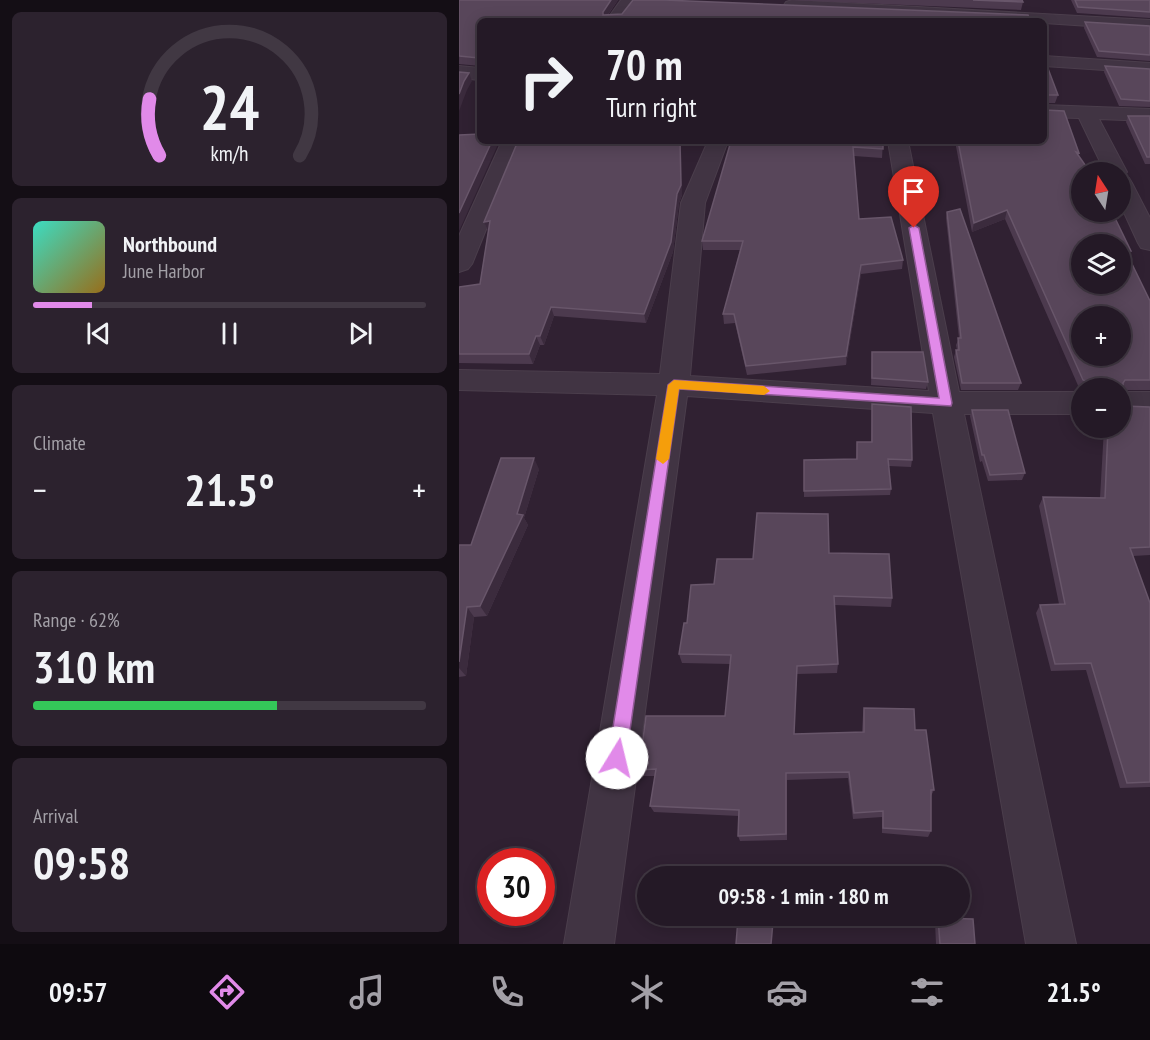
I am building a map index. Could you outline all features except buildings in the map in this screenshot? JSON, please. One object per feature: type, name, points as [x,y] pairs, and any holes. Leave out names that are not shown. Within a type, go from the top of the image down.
[{"type":"street","points":[[616,18],[629,0]]},
{"type":"street","points":[[771,4],[1039,18]]},
{"type":"street","points":[[1047,19],[1150,25]]},
{"type":"street","points":[[1047,61],[1150,68]]},
{"type":"street","points":[[459,72],[477,74]]},
{"type":"street","points":[[1047,111],[1150,116]]},
{"type":"street","points":[[1086,113],[1111,162]]},
{"type":"street","points":[[459,264],[511,144]]},
{"type":"street","points":[[589,944],[674,385],[693,203],[717,144]]},
{"type":"street","points":[[899,144],[946,403],[1051,944]]},
{"type":"street","points":[[1131,204],[1150,243]]},
{"type":"street","points":[[459,380],[674,385],[946,403],[1071,403]]},
{"type":"street","points":[[1131,403],[1150,403]]},
{"type":"slow traffic","points":[[663,459],[674,385],[764,391]]},
{"type":"route","points":[[617,758],[674,385],[946,403],[914,228]]}]
